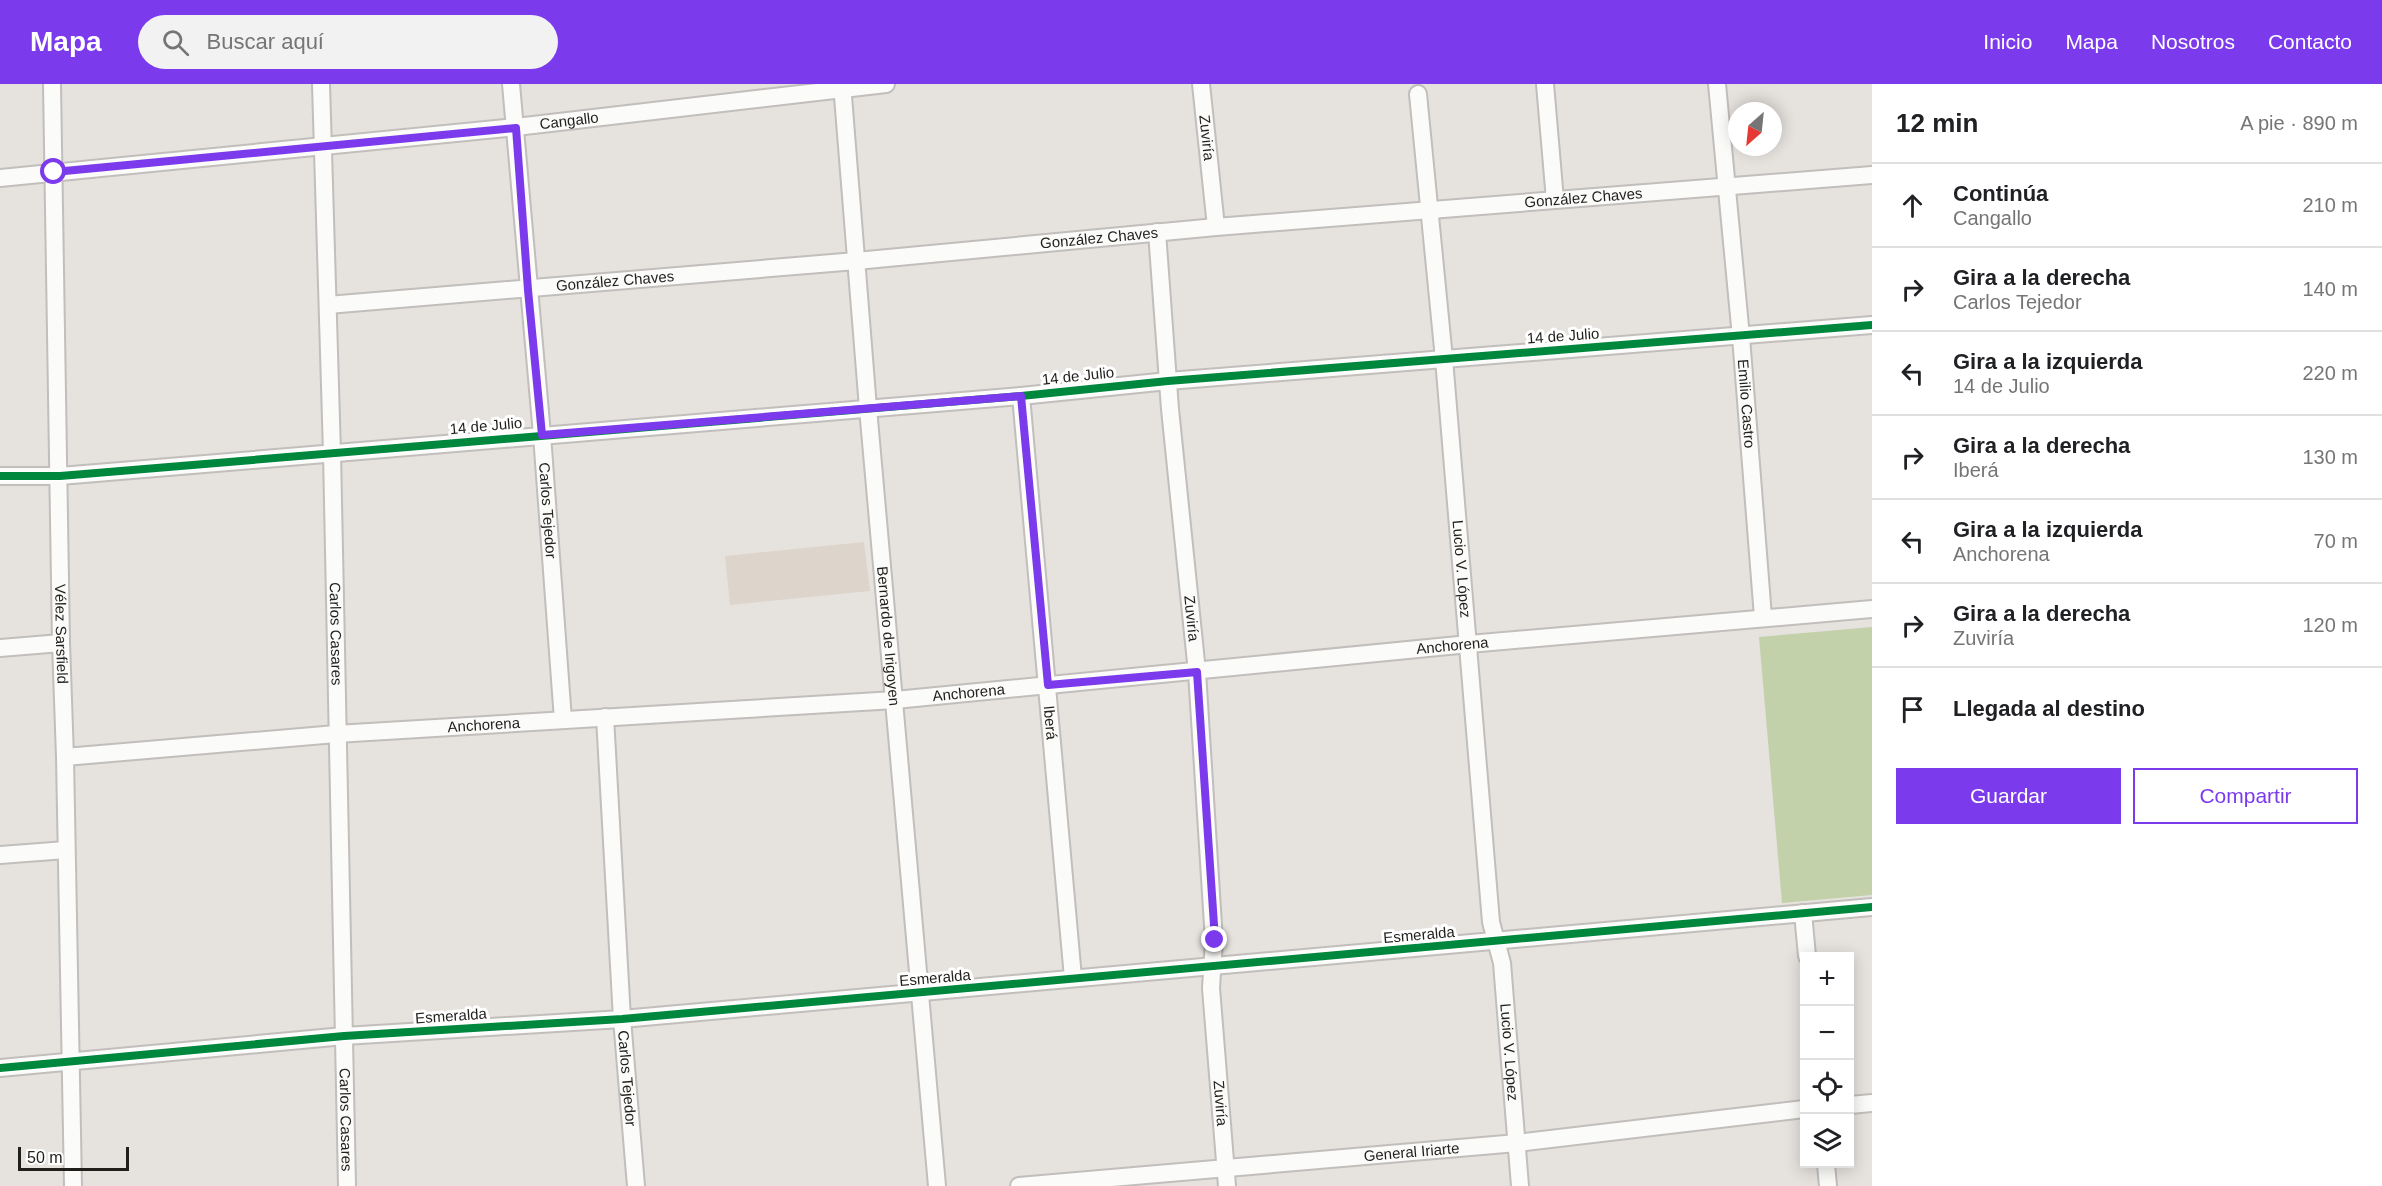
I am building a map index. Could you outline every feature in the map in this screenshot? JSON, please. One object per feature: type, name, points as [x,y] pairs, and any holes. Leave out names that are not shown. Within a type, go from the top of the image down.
[{"type":"street","name":"Vélez Sarsfield","points":[[52,84],[73,1186]]},
{"type":"street","name":"Carlos Casares","points":[[321,84],[332,453],[347,1186]]},
{"type":"street","name":"Carlos Tejedor","points":[[511,84],[564,720]]},
{"type":"street","name":"Cangallo","points":[[0,178],[516,128],[842,86],[886,84]]},
{"type":"street","name":"Zuviría","points":[[1200,84],[1216,227]]},
{"type":"street","points":[[1545,84],[1555,200]]},
{"type":"street","name":"Emilio Castro","points":[[1718,84],[1763,617]]},
{"type":"street","name":"Bernardo de Irigoyen","points":[[842,86],[868,408],[937,1186]]},
{"type":"street","name":"Lucio V. López","points":[[1418,94],[1444,359],[1491,922],[1502,963],[1520,1186]]},
{"type":"street","name":"González Chaves","points":[[328,305],[528,290],[1216,227],[1872,175]]},
{"type":"street","name":"Zuviría","points":[[1157,232],[1168,381],[1197,672],[1215,940],[1211,988],[1227,1186]]},
{"type":"street","name":"14 de Julio","points":[[0,476],[60,476],[1021,396],[1168,381],[1872,325]]},
{"type":"street","name":"Iberá","points":[[1021,396],[1073,978]]},
{"type":"street","name":"Anchorena","points":[[65,757],[336,734],[895,700],[1469,644],[1872,609]]},
{"type":"street","points":[[0,648],[61,643]]},
{"type":"street","name":"Carlos Tejedor","points":[[605,717],[622,1019],[636,1186]]},
{"type":"street","points":[[0,855],[66,850]]},
{"type":"street","name":"Esmeralda","points":[[0,1068],[344,1036],[622,1019],[1872,907]]},
{"type":"street","points":[[1803,913],[1807,952]]},
{"type":"street","points":[[1854,1105],[1872,1103]]},
{"type":"street","name":"General Iriarte","points":[[1019,1186],[1517,1143],[1800,1110]]},
{"type":"street","points":[[1826,1168],[1828,1186]]},
{"type":"shaded area","points":[[864,542],[870,591],[730,605],[725,556]]},
{"type":"green space","points":[[1872,627],[1872,895],[1782,903],[1759,637]]},
{"type":"cycle path","points":[[0,476],[60,476],[1021,396],[1168,381],[1872,325]]},
{"type":"cycle path","points":[[0,1068],[344,1036],[622,1019],[1872,907]]},
{"type":"route","points":[[54,172],[516,128],[542,435],[1021,396],[1048,685],[1197,672],[1215,940]]}]
